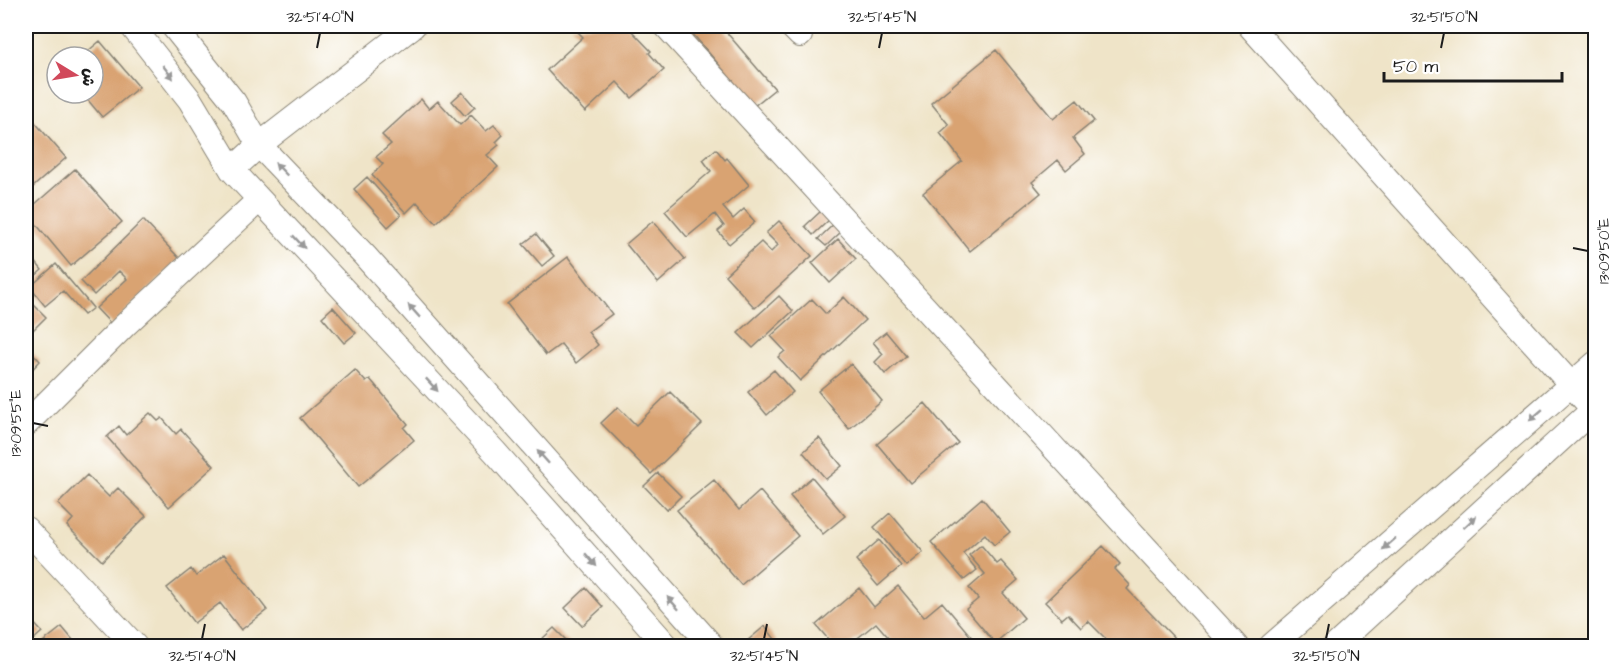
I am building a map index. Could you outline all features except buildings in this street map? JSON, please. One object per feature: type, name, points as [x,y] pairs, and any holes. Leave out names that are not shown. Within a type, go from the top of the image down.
[{"type":"street","points":[[173,26],[234,102],[259,146],[365,256],[712,646]]},
{"type":"street","points":[[232,170],[259,146],[412,26]]},
{"type":"street","points":[[666,26],[1236,646]]},
{"type":"street","points":[[1250,26],[1570,385],[1594,408],[1335,646]]},
{"type":"street","points":[[138,28],[190,100],[232,170],[495,452],[667,646]]},
{"type":"street","points":[[26,424],[125,325],[259,200]]},
{"type":"street","points":[[1271,646],[1596,363]]},
{"type":"street","points":[[495,452],[518,429]]},
{"type":"street","points":[[567,533],[591,511]]},
{"type":"street","points":[[26,529],[135,646]]}]
